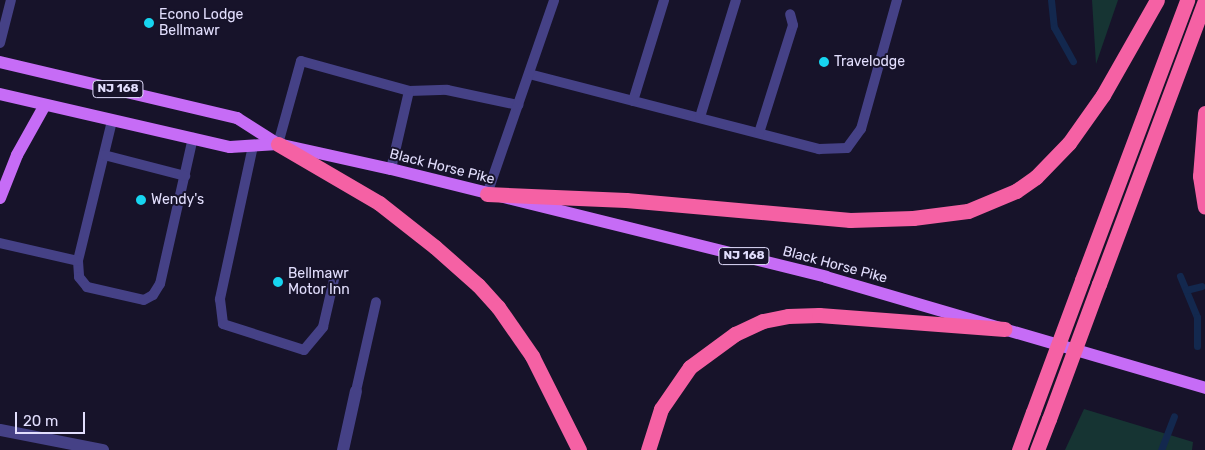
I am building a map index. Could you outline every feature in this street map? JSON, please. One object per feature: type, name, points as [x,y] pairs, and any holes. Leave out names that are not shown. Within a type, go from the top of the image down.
[{"type":"highway","points":[[487,194],[626,200],[850,220],[913,218],[968,211],[1016,191],[1036,177],[1069,143],[1103,95],[1157,0]]},
{"type":"highway","points":[[1019,450],[1187,0]]},
{"type":"highway","points":[[1037,450],[1205,1]]},
{"type":"highway","points":[[1205,113],[1200,176],[1205,207]]},
{"type":"highway","points":[[278,144],[379,204],[436,246],[478,285],[498,307],[532,356],[579,450]]},
{"type":"highway","points":[[648,450],[661,409],[690,367],[734,334],[763,321],[788,316],[819,315],[1004,329]]},
{"type":"main road","name":"Black Horse Pike","points":[[0,62],[237,118],[278,144]]},
{"type":"main road","name":"Black Horse Pike","points":[[0,94],[230,147],[278,144],[391,169],[826,277],[1205,388]]},
{"type":"main road","points":[[0,198],[17,154],[44,105]]},
{"type":"street","points":[[343,450],[356,390]]},
{"type":"street","points":[[0,430],[103,450]]},
{"type":"lane","points":[[0,43],[11,0]]},
{"type":"lane","points":[[487,194],[554,0]]},
{"type":"lane","points":[[633,101],[664,0]]},
{"type":"lane","points":[[700,117],[736,0]]},
{"type":"lane","points":[[529,74],[819,149],[847,148],[861,129],[897,0]]},
{"type":"lane","points":[[760,133],[793,25],[790,14]]},
{"type":"lane","points":[[278,144],[301,61],[409,91],[448,90],[518,106]]},
{"type":"lane","points":[[391,169],[409,91]]},
{"type":"lane","points":[[112,121],[78,261],[79,277],[87,287],[144,300],[153,295],[160,284],[193,138]]},
{"type":"lane","points":[[253,146],[220,299],[223,324],[304,350],[323,327],[335,276]]},
{"type":"lane","points":[[104,154],[184,176]]},
{"type":"lane","points":[[0,243],[78,261]]},
{"type":"lane","points":[[356,390],[376,302]]},
{"type":"green space","points":[[1092,0],[1118,0],[1096,64]]},
{"type":"green space","points":[[1084,409],[1193,442],[1192,450],[1065,450]]},
{"type":"waterway","points":[[1051,0],[1054,27],[1073,61]]},
{"type":"waterway","points":[[1180,276],[1197,317],[1197,346]]},
{"type":"waterway","points":[[1186,290],[1202,286]]},
{"type":"waterway","points":[[1161,450],[1174,416]]},
{"type":"place","name":"Econo Lodge Bellmawr","points":[[149,23]]},
{"type":"place","name":"Travelodge","points":[[824,62]]},
{"type":"place","name":"Wendy's","points":[[141,200]]},
{"type":"place","name":"Bellmawr Motor Inn","points":[[278,282]]}]
